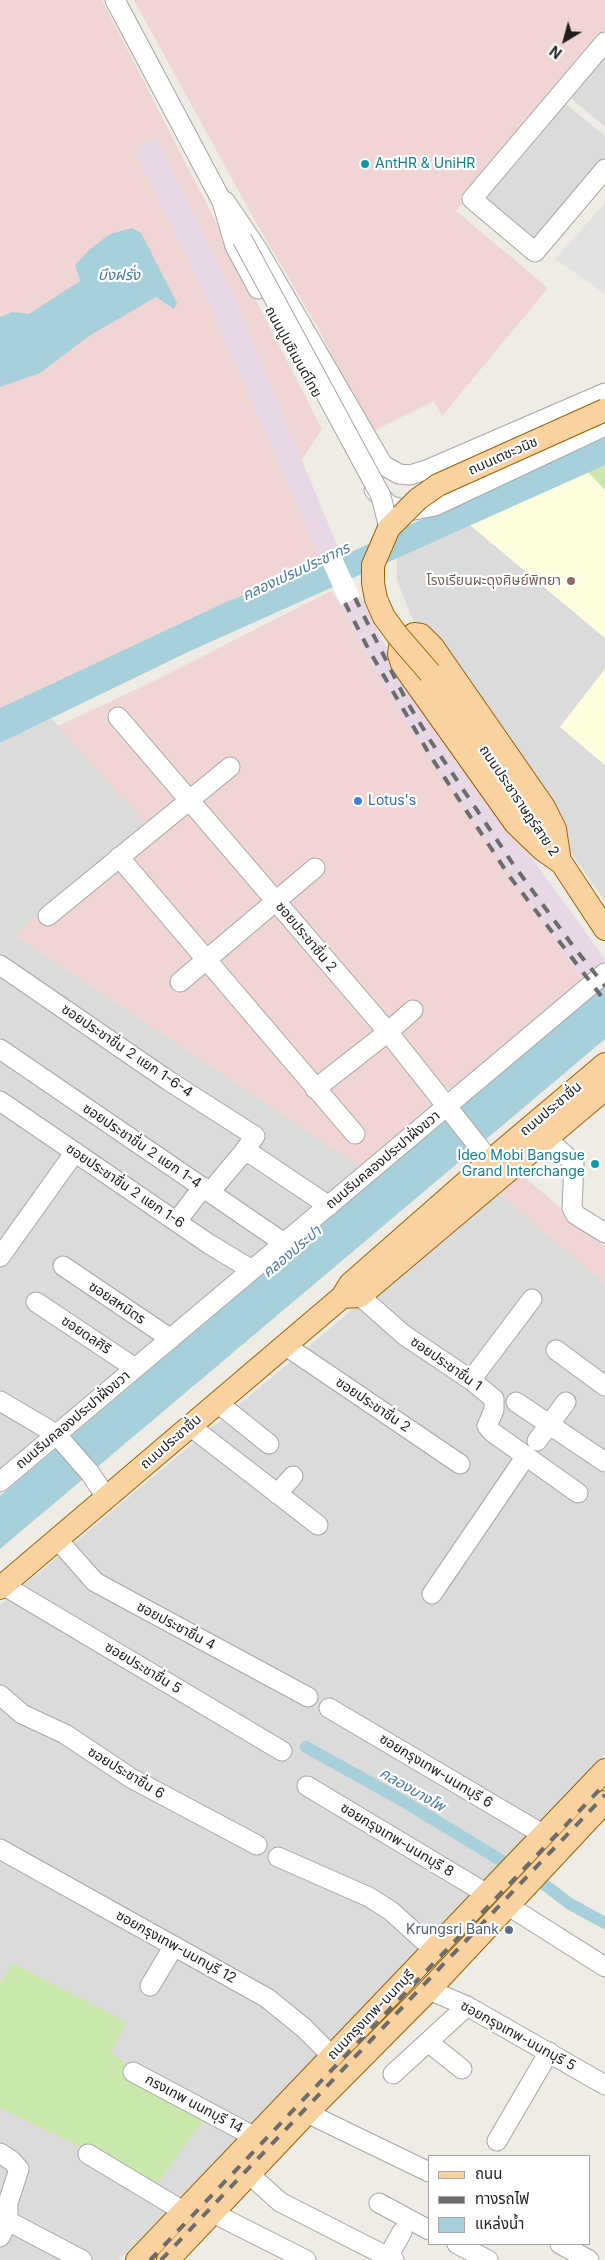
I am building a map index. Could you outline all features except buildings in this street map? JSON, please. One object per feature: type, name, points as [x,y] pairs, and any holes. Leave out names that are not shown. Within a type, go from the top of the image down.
[{"type":"main road","name":"ถนนเตชะวนิช","points":[[389,528],[418,499],[438,485],[605,410]]},
{"type":"main road","name":"ถนนประชาราษฎร์สาย 2","points":[[389,528],[387,590],[393,610],[430,673],[524,806],[605,929]]},
{"type":"main road","points":[[414,634],[421,635],[426,639],[539,799],[556,829],[560,862],[543,850],[515,823],[402,664],[399,654],[400,646],[406,639],[414,634]]},
{"type":"main road","name":"ถนนประชาชื่น","points":[[351,1296],[350,1284],[486,1155],[605,1064]]},
{"type":"main road","name":"ถนนประชาชื่น","points":[[2,1586],[286,1346],[351,1296],[605,1089]]},
{"type":"main road","name":"ถนนกรุงเทพ-นนทบุรี","points":[[137,2260],[605,1770]]},
{"type":"main road","name":"ถนนกรุงเทพ-นนทบุรี","points":[[168,2260],[307,2113],[429,1990],[605,1802]]},
{"type":"main road","points":[[486,1894],[505,1908]]},
{"type":"street","name":"ถนนปูนซิเมนต์ไทย","points":[[114,0],[381,496],[389,528]]},
{"type":"street","points":[[605,42],[472,199],[535,252],[605,169]]},
{"type":"street","name":"ถนนปูนซิเมนต์ไทย","points":[[219,194],[250,235],[383,464],[399,474]]},
{"type":"street","name":"ถนนปูนซิเมนต์ไทย","points":[[219,194],[235,246],[354,463],[389,505]]},
{"type":"street","name":"ถนนเตชะวนิช","points":[[399,474],[410,475],[429,469],[605,393]]},
{"type":"street","name":"ถนนเตชะวนิช","points":[[389,505],[408,511],[435,506],[605,426]]},
{"type":"street","points":[[354,463],[358,458],[375,451]]},
{"type":"street","name":"ซอยประชาชื่น 2","points":[[118,717],[388,1032],[447,1109],[486,1155]]},
{"type":"street","points":[[48,916],[230,767]]},
{"type":"street","points":[[120,857],[205,960],[355,1134]]},
{"type":"street","points":[[180,982],[315,868]]},
{"type":"street","name":"ซอยประชาชื่น 2 แยก 1-6-4","points":[[0,965],[169,1081],[255,1136],[242,1154]]},
{"type":"street","name":"ถนนริมคลองประปาฝั่งขวา","points":[[0,1482],[59,1438],[135,1368],[447,1109],[605,973]]},
{"type":"street","points":[[315,1089],[413,1010]]},
{"type":"street","name":"ซอยประชาชื่น 2 แยก 1-4","points":[[0,1049],[284,1243]]},
{"type":"street","name":"ซอยประชาชื่น 2 แยก 1-6","points":[[0,1101],[252,1270]]},
{"type":"street","points":[[546,1138],[574,1163],[572,1208],[576,1215],[605,1233]]},
{"type":"street","points":[[0,1257],[75,1152]]},
{"type":"street","points":[[177,1221],[242,1154],[253,1155],[329,1206]]},
{"type":"street","name":"ซอยสหมิตร","points":[[63,1266],[171,1339]]},
{"type":"street","name":"ซอยประชาชื่น 1","points":[[351,1296],[404,1335],[471,1380],[494,1399],[494,1410],[488,1426],[492,1432],[532,1448],[578,1493]]},
{"type":"street","points":[[471,1380],[532,1299]]},
{"type":"street","name":"ซอยดลศิริ","points":[[36,1302],[135,1368]]},
{"type":"street","name":"ซอยประชาชื่น 2","points":[[286,1346],[460,1464]]},
{"type":"street","points":[[556,1350],[605,1386]]},
{"type":"street","points":[[0,1402],[59,1438],[90,1473],[106,1497]]},
{"type":"street","points":[[516,1402],[605,1462]]},
{"type":"street","points":[[432,1594],[532,1448],[566,1402]]},
{"type":"street","points":[[218,1403],[268,1444]]},
{"type":"street","points":[[190,1426],[318,1525]]},
{"type":"street","points":[[277,1494],[293,1476]]},
{"type":"street","name":"ซอยประชาชื่น 4","points":[[57,1539],[95,1582],[308,1697]]},
{"type":"street","name":"ซอยประชาชื่น 5","points":[[2,1586],[282,1751]]},
{"type":"street","name":"ซอยประชาชื่น 6","points":[[0,1696],[22,1714],[65,1734],[131,1778],[257,1845]]},
{"type":"street","name":"ซอยกรุงเทพ-นนทบุรี 6","points":[[329,1708],[544,1835]]},
{"type":"street","name":"ซอยกรุงเทพ-นนทบุรี 8","points":[[307,1786],[486,1894]]},
{"type":"street","name":"ซอยกรุงเทพ-นนทบุรี 12","points":[[4,1851],[267,1998],[304,2028],[332,2056]]},
{"type":"street","points":[[278,1857],[369,1897],[390,1911],[434,1950]]},
{"type":"street","points":[[505,1908],[605,1967]]},
{"type":"street","points":[[150,1986],[174,1946]]},
{"type":"street","name":"ซอยกรุงเทพ-นนทบุรี 5","points":[[429,1990],[467,2006],[605,2085]]},
{"type":"street","points":[[393,2074],[467,2006]]},
{"type":"street","points":[[428,2042],[462,2070]]},
{"type":"street","points":[[497,2141],[549,2052]]},
{"type":"street","name":"กรงเทพ นนทบุรี 14","points":[[133,2072],[255,2137]]},
{"type":"street","points":[[307,2113],[428,2172]]},
{"type":"street","points":[[0,2153],[19,2169],[8,2203],[4,2229],[82,2260]]},
{"type":"street","points":[[88,2154],[183,2211]]},
{"type":"street","points":[[249,2174],[280,2202],[391,2258],[402,2232]]},
{"type":"street","points":[[378,2203],[428,2229]]},
{"type":"street","points":[[213,2213],[306,2260]]},
{"type":"street","points":[[459,2245],[488,2260]]},
{"type":"street","points":[[562,2245],[589,2260]]},
{"type":"shaded area","points":[[0,0],[102,0],[322,429],[301,461],[233,293],[156,139],[140,146],[136,154],[199,281],[323,565],[226,602],[0,708]]},
{"type":"shaded area","points":[[134,0],[605,0],[605,30],[456,211],[548,288],[442,416],[434,401],[371,432],[318,328],[253,217]]},
{"type":"shaded area","points":[[605,49],[605,127],[566,94]]},
{"type":"shaded area","points":[[561,100],[605,136],[605,162],[533,247],[478,200]]},
{"type":"shaded area","points":[[156,138],[233,293],[341,555],[323,565],[199,281],[136,154],[140,146]]},
{"type":"shaded area","points":[[605,203],[605,294],[555,259]]},
{"type":"shaded area","name":"โรงเรียนผะดุงศิษย์พิทยา","points":[[588,472],[605,490],[605,638],[470,525]]},
{"type":"shaded area","points":[[470,525],[605,638],[605,669],[560,727],[605,765],[605,901],[422,643],[397,580],[397,557]]},
{"type":"shaded area","points":[[331,591],[341,605],[370,662],[585,984],[453,1091],[443,1086],[446,1097],[362,1168],[15,935],[146,824],[58,726],[150,683]]},
{"type":"shaded area","points":[[360,596],[402,679],[605,959],[605,986],[594,996],[409,727],[370,662],[341,605]]},
{"type":"shaded area","points":[[605,669],[605,765],[560,727]]},
{"type":"shaded area","points":[[51,718],[147,824],[15,935],[362,1168],[0,1473],[0,743]]},
{"type":"shaded area","points":[[520,1173],[605,1247],[605,1283],[495,1190]]},
{"type":"shaded area","points":[[495,1190],[605,1283],[605,1754],[460,1909],[119,2260],[0,2260],[0,1605]]},
{"type":"green space","points":[[605,465],[605,490],[588,472]]},
{"type":"green space","points":[[13,1963],[127,2022],[111,2052],[203,2121],[157,2184],[0,2108],[0,1983]]},
{"type":"water","name":"บึงฝรั่ง","points":[[132,228],[141,233],[177,303],[174,309],[156,297],[89,336],[40,373],[0,387],[0,317],[13,312],[29,314],[80,281],[75,265],[90,249],[110,234]]},
{"type":"water","points":[[605,435],[605,465],[188,652],[0,743],[0,708],[226,602],[323,565]]},
{"type":"water","name":"คลองประปา","points":[[605,986],[605,1039],[0,1549],[0,1496]]},
{"type":"pier","points":[[341,555],[360,596],[341,605],[323,565]]},
{"type":"waterway","name":"คลองบางโพ","points":[[306,1747],[405,1802],[502,1861]]},
{"type":"waterway","name":"คลองบางโพ","points":[[537,1879],[570,1904],[605,1923]]},
{"type":"railway","points":[[355,598],[406,700],[430,740],[513,864],[605,986]]},
{"type":"railway","points":[[345,603],[370,652],[431,757],[510,877],[605,1001]]},
{"type":"railway","points":[[150,2260],[605,1784]]},
{"type":"railway","points":[[161,2260],[605,1795]]},
{"type":"place","name":"AntHR & UniHR","points":[[365,164]]},
{"type":"place","name":"โรงเรียนผะดุงศิษย์พิทยา","points":[[571,581]]},
{"type":"place","name":"Lotus's","points":[[358,801]]},
{"type":"place","name":"Ideo Mobi Bangsue Grand Interchange","points":[[595,1164]]},
{"type":"place","name":"Krungsri Bank","points":[[509,1930]]},
{"type":"water label","name":"คลองเปรมประชากร","points":[[296,572]]}]
